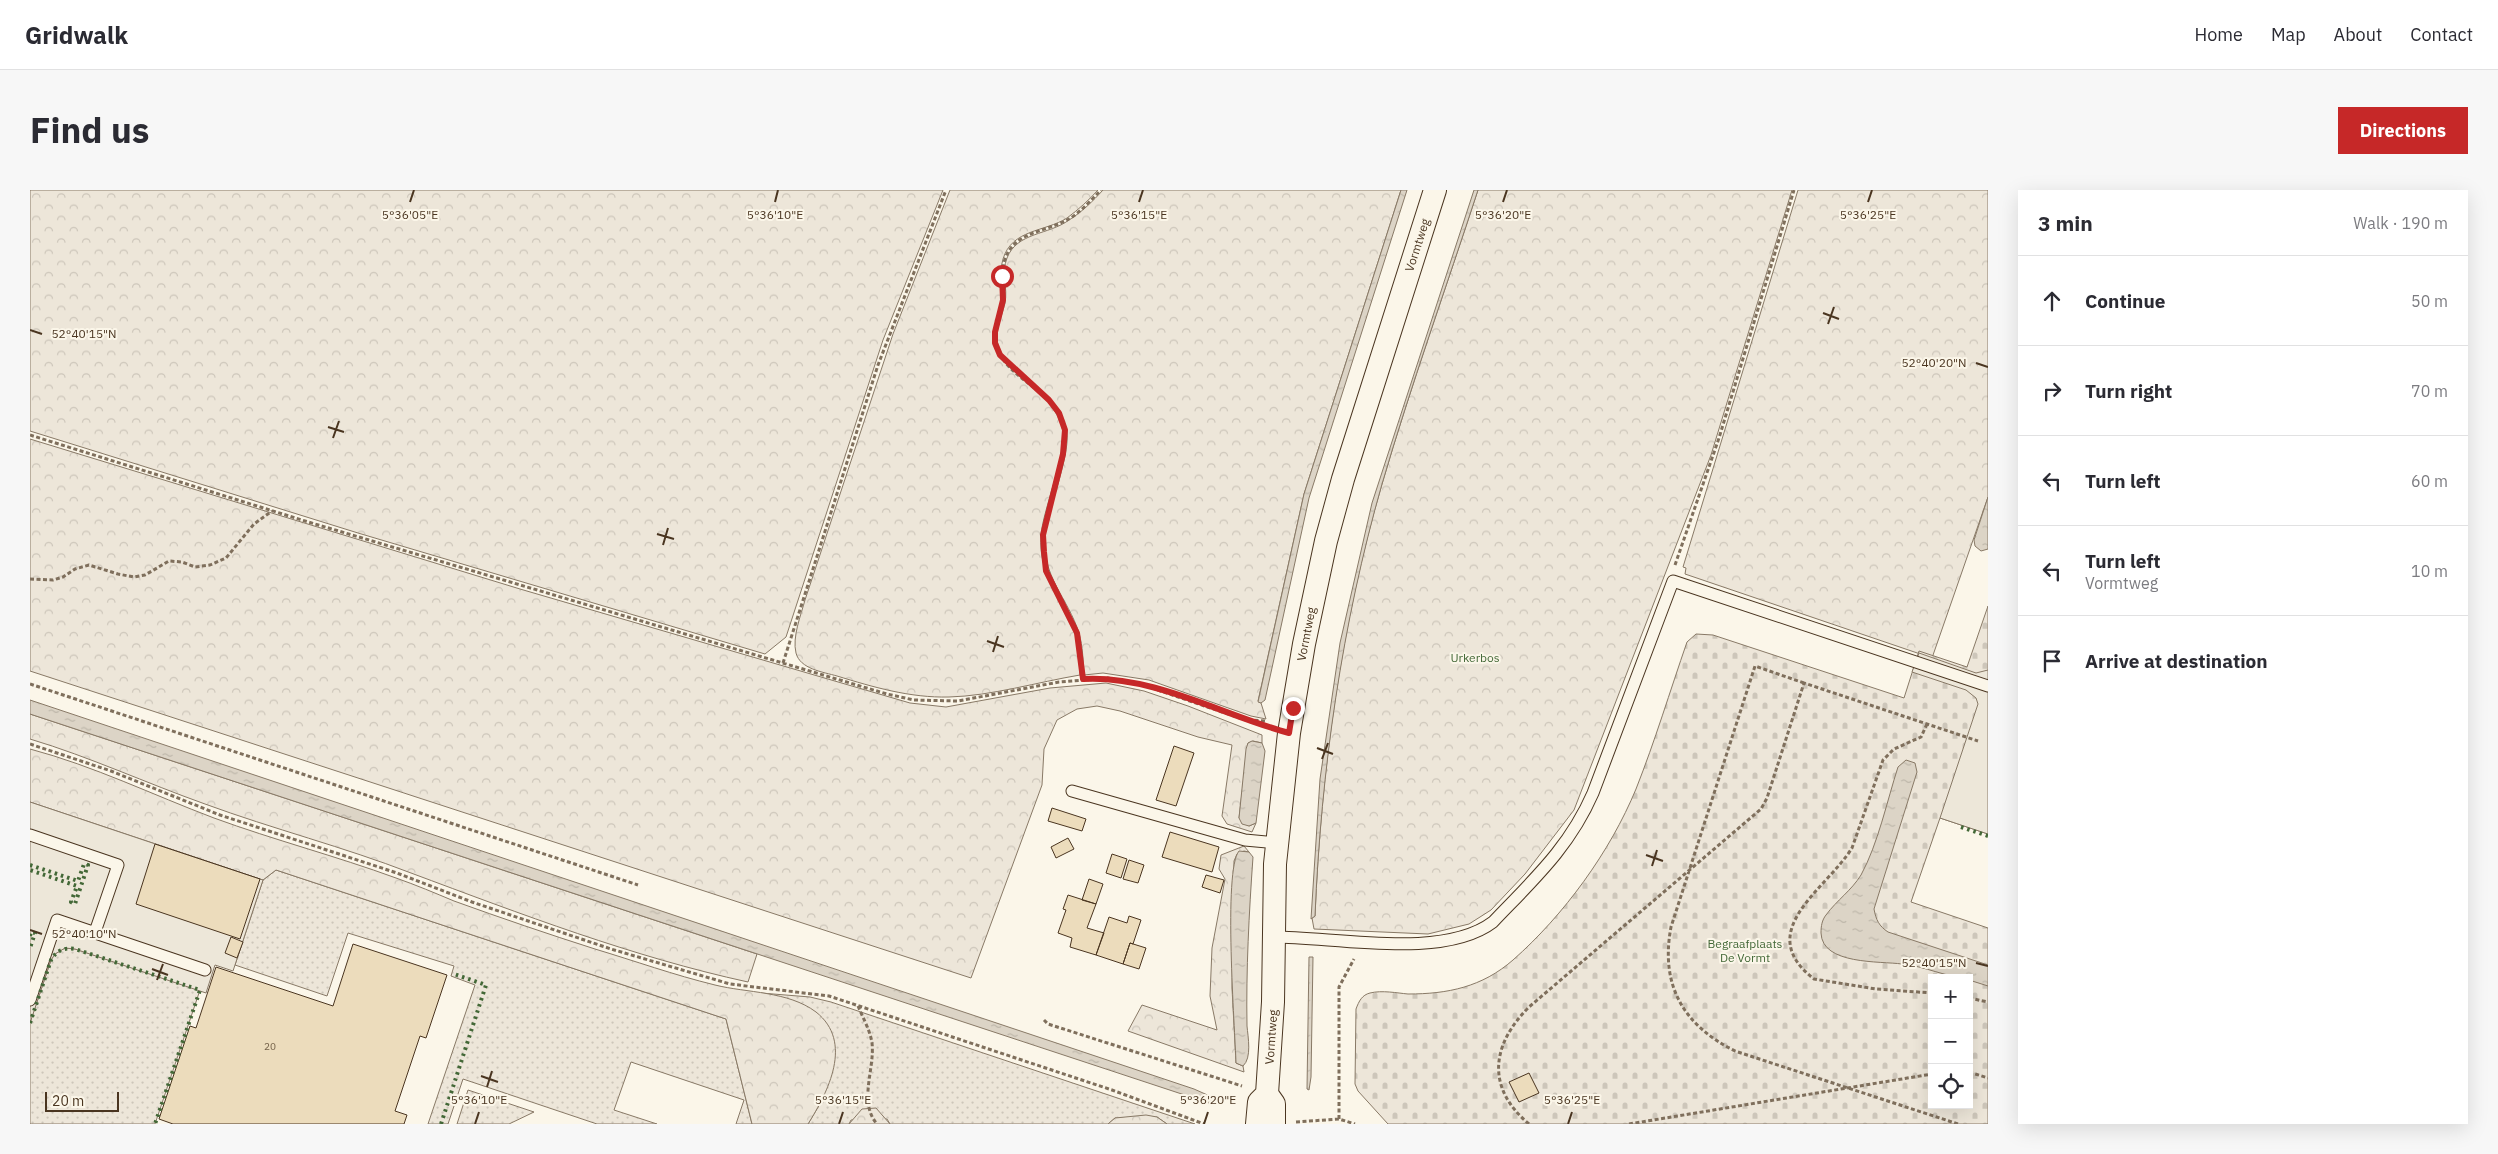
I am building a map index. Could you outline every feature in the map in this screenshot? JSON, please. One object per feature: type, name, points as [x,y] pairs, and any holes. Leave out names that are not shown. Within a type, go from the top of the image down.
[{"type":"street","name":"Vormtweg","points":[[1282,1123],[1274,1104],[1267,1094],[1277,843],[1284,732],[1335,508],[1364,408],[1435,190]]},
{"type":"street","name":"Vormtweg","points":[[1257,1124],[1259,1102],[1267,1094]]},
{"type":"lane","points":[[1274,937],[1436,942],[1482,930],[1547,866],[1570,838],[1587,807],[1673,581],[1988,686]]},
{"type":"lane","points":[[1072,791],[1246,840],[1277,843]]},
{"type":"lane","points":[[30,835],[118,865],[94,932]]},
{"type":"lane","points":[[30,1000],[57,920],[205,970]]},
{"type":"path","points":[[782,663],[875,374],[946,190]]},
{"type":"path","points":[[1083,679],[1077,633],[1046,571],[1044,552],[1043,535],[1063,454],[1065,430],[1059,413],[1049,400],[1000,355],[995,343],[995,332],[1003,300],[1002,276],[1004,260],[1011,246],[1039,230],[1067,220],[1100,190]]},
{"type":"path","points":[[1673,581],[1675,564],[1719,438],[1794,190]]},
{"type":"path","points":[[30,435],[272,510],[887,694],[934,701],[983,697],[1083,679],[1108,678],[1146,686],[1284,732]]},
{"type":"path","points":[[30,580],[53,580],[64,577],[75,569],[90,565],[118,574],[134,576],[145,575],[169,561],[182,562],[194,567],[210,565],[226,558],[254,524],[272,510]]},
{"type":"path","points":[[1958,1124],[1735,1051],[1717,1042],[1688,1016],[1679,1002],[1670,980],[1667,962],[1671,927],[1755,666],[1978,741]]},
{"type":"path","points":[[1529,1124],[1515,1112],[1501,1086],[1499,1056],[1508,1031],[1529,1007],[1690,870],[1765,803],[1804,683]]},
{"type":"path","points":[[30,684],[638,885]]},
{"type":"path","points":[[1927,724],[1921,737],[1894,749],[1883,760],[1852,848],[1844,860],[1802,908],[1793,924],[1788,941],[1794,957],[1806,973],[1814,979],[1876,989],[1928,993]]},
{"type":"path","points":[[30,744],[111,771],[220,815],[397,873],[472,902],[611,949],[730,984],[808,992],[858,1005],[1129,1096],[1204,1124]]},
{"type":"path","points":[[1339,1119],[1338,987],[1366,941]]},
{"type":"path","points":[[1973,999],[1988,1002]]},
{"type":"path","points":[[858,1005],[872,1042],[872,1064],[868,1100],[870,1111],[877,1124]]},
{"type":"path","points":[[1044,1020],[1048,1024],[1267,1094]]},
{"type":"path","points":[[1973,1073],[1988,1078]]},
{"type":"path","points":[[1629,1124],[1928,1075]]},
{"type":"path","points":[[1282,1123],[1339,1119],[1355,1124]]},
{"type":"green space","points":[[30,190],[943,190],[883,340],[786,637],[765,654],[358,533],[30,431]]},
{"type":"green space","points":[[950,190],[1098,190],[1067,218],[1030,232],[1007,249],[1001,271],[1001,301],[994,333],[995,346],[1001,358],[1044,398],[1058,416],[1062,427],[1062,449],[1043,524],[1041,550],[1047,575],[1075,633],[1080,675],[981,694],[934,697],[892,691],[813,669],[802,663],[798,658],[795,640],[805,600],[893,334]]},
{"type":"green space","points":[[1103,190],[1401,190],[1304,494],[1258,701],[1261,703],[1266,719],[1251,716],[1149,680],[1103,673],[1084,675],[1079,633],[1047,563],[1045,535],[1066,450],[1066,427],[1054,405],[1010,364],[999,348],[997,335],[1006,297],[1005,264],[1018,243],[1061,225],[1087,206]]},
{"type":"green space","name":"Urkerbos","points":[[1478,190],[1792,190],[1711,455],[1574,810],[1525,874],[1491,910],[1469,924],[1428,934],[1314,929],[1312,918],[1315,916],[1322,807],[1328,752],[1344,644],[1355,590],[1393,447]]},
{"type":"green space","points":[[1798,190],[1988,190],[1988,497],[1932,658],[1685,574],[1686,568],[1683,567]]},
{"type":"green space","points":[[30,439],[520,589],[910,703],[946,707],[1050,688],[1106,683],[1144,691],[1262,735],[1262,743],[1253,741],[1248,743],[1239,818],[1249,826],[1256,823],[1252,832],[1227,824],[1222,816],[1232,745],[1198,737],[1120,711],[1097,706],[1077,709],[1057,720],[1044,749],[1042,785],[971,978],[30,671]]},
{"type":"green space","name":"Begraafplaats De Vormt","points":[[1988,606],[1988,834],[1940,818],[1911,902],[1988,928],[1988,1124],[1388,1124],[1358,1091],[1355,1084],[1356,1009],[1363,997],[1370,993],[1379,992],[1423,994],[1451,990],[1477,983],[1489,977],[1513,960],[1532,942],[1584,881],[1613,836],[1636,789],[1687,642],[1696,634],[1713,635],[1904,698],[1919,651],[1967,667]]},
{"type":"green space","points":[[30,714],[757,954],[748,982],[662,960],[578,934],[386,864],[205,804],[30,739]]},
{"type":"green space","points":[[30,749],[100,772],[214,818],[411,883],[454,901],[560,938],[700,981],[727,988],[780,996],[805,1005],[816,1012],[827,1024],[834,1038],[834,1067],[823,1097],[808,1124],[752,1124],[726,1019],[276,870],[263,880],[30,802]]},
{"type":"green space","points":[[1244,846],[1249,852],[1244,851],[1237,854],[1234,861],[1232,988],[1236,1063],[1243,1066],[1244,1072],[1128,1031],[1142,1005],[1217,1030],[1210,996],[1212,948],[1225,879],[1219,869],[1221,855]]},
{"type":"green space","points":[[276,870],[726,1019],[752,1124],[736,1124],[744,1100],[631,1062],[614,1110],[657,1124],[597,1124],[463,1079],[448,1124],[428,1124],[475,985],[451,976],[454,966],[348,933],[327,996],[235,965],[263,880]]},
{"type":"green space","points":[[65,948],[75,949],[200,990],[155,1124],[30,1124],[30,1023],[51,960],[55,954]]},
{"type":"green space","points":[[761,993],[810,997],[831,1002],[1195,1124],[1167,1124],[1157,1117],[1115,1118],[1108,1124],[890,1124],[887,1119],[851,1120],[849,1124],[808,1124],[824,1097],[783,998]]},
{"type":"green space","points":[[468,1090],[534,1112],[509,1124],[457,1124]]},
{"type":"green space","points":[[876,1108],[890,1124],[849,1124],[862,1109]]},
{"type":"green space","points":[[1146,1115],[1157,1117],[1167,1124],[1108,1124],[1115,1118]]},
{"type":"shaded area","points":[[1919,653],[1976,673],[1988,670],[1988,834],[1940,818],[1978,704],[1976,698],[1966,690],[1912,672]]},
{"type":"shaded area","points":[[30,802],[263,880],[233,971],[215,965],[206,993],[75,949],[65,948],[55,954],[51,960],[30,1023]]},
{"type":"water","points":[[1401,190],[1407,190],[1309,498],[1265,700],[1261,703],[1258,702],[1304,494]]},
{"type":"water","points":[[1474,190],[1478,190],[1393,447],[1355,590],[1328,752],[1322,807],[1315,916],[1311,919],[1320,779],[1340,643],[1372,503]]},
{"type":"water","points":[[1988,497],[1988,549],[1981,551],[1975,546],[1974,540]]},
{"type":"water","points":[[30,700],[1194,1089],[1212,1097],[1212,1104],[30,714]]},
{"type":"water","points":[[1252,741],[1262,743],[1265,751],[1256,823],[1249,826],[1242,824],[1239,818],[1246,749],[1248,743]]},
{"type":"water","points":[[1906,760],[1915,763],[1917,772],[1874,909],[1878,922],[1888,932],[1988,965],[1988,986],[1973,981],[1973,974],[1945,974],[1911,965],[1867,961],[1841,956],[1831,951],[1824,943],[1821,933],[1824,919],[1853,886],[1867,863],[1898,767]]},
{"type":"water","points":[[1239,851],[1249,852],[1253,857],[1247,963],[1247,1026],[1249,1041],[1248,1058],[1243,1066],[1236,1063],[1231,951],[1232,887],[1234,864]]},
{"type":"water","points":[[1309,957],[1313,957],[1311,1077],[1309,1090],[1307,1089]]},
{"type":"building","points":[[1174,746],[1194,753],[1176,806],[1156,800]]},
{"type":"building","points":[[1052,808],[1086,819],[1082,831],[1048,821]]},
{"type":"building","points":[[1170,832],[1219,847],[1212,872],[1162,857]]},
{"type":"building","points":[[1068,838],[1074,849],[1056,858],[1051,847]]},
{"type":"building","points":[[155,844],[260,879],[240,939],[136,904]]},
{"type":"building","points":[[1112,854],[1127,859],[1121,878],[1106,873]]},
{"type":"building","points":[[1129,860],[1144,865],[1138,883],[1123,879]]},
{"type":"building","points":[[1206,875],[1224,880],[1220,893],[1202,887]]},
{"type":"building","points":[[1089,879],[1103,884],[1096,904],[1082,900]]},
{"type":"building","points":[[1068,895],[1096,904],[1087,928],[1104,933],[1096,955],[1070,947],[1072,938],[1058,933],[1066,910],[1063,909]]},
{"type":"building","points":[[1129,916],[1141,920],[1133,944],[1130,943],[1123,964],[1096,955],[1109,917],[1127,923]]},
{"type":"building","points":[[231,937],[243,942],[237,958],[225,953]]},
{"type":"building","points":[[1130,943],[1146,948],[1139,969],[1123,964]]},
{"type":"building","points":[[353,944],[447,975],[426,1038],[420,1036],[395,1111],[407,1115],[404,1124],[173,1124],[159,1119],[190,1026],[196,1028],[216,967],[333,1006]]},
{"type":"building","points":[[1529,1073],[1539,1093],[1519,1102],[1509,1082]]},
{"type":"hedge","points":[[1961,827],[1988,836]]},
{"type":"hedge","points":[[30,865],[78,881],[84,864],[88,865],[75,904],[71,902],[77,886],[30,870]]},
{"type":"hedge","points":[[30,936],[31,932],[35,933],[30,948]]},
{"type":"hedge","points":[[30,1023],[51,960],[55,954],[64,949],[75,949],[200,990],[155,1124]]},
{"type":"hedge","points":[[441,1124],[486,985],[454,974]]},
{"type":"route","points":[[1002,276],[1003,300],[995,332],[995,343],[1000,355],[1049,400],[1059,413],[1065,430],[1063,454],[1043,535],[1044,552],[1046,571],[1077,633],[1083,679],[1108,678],[1146,686],[1265,727],[1289,733],[1293,708]]}]
